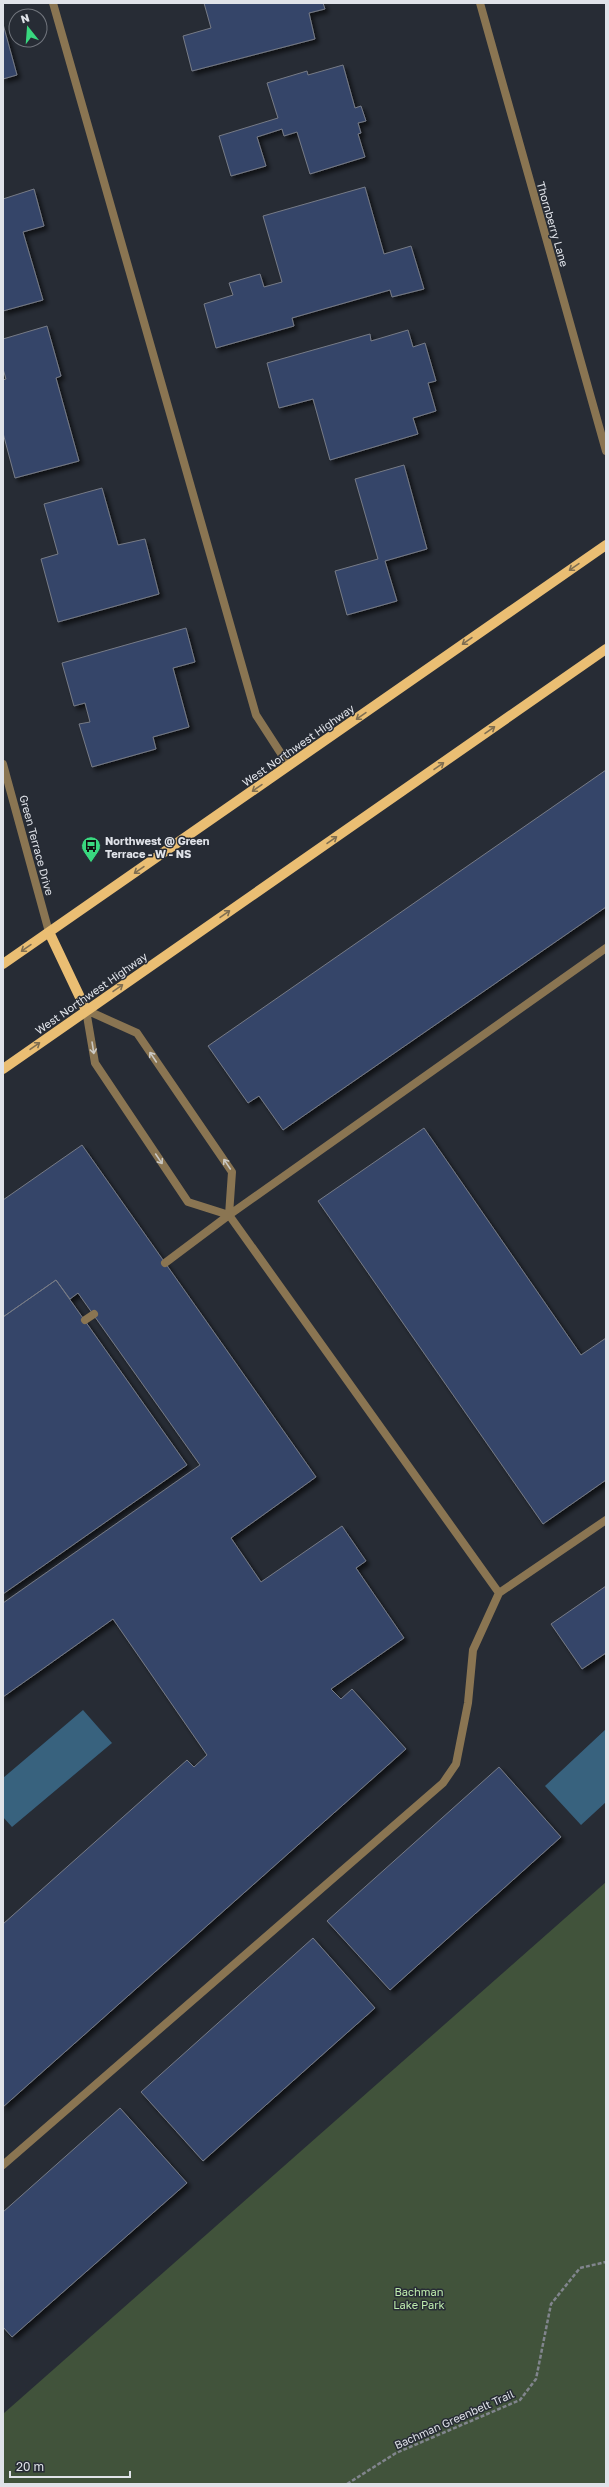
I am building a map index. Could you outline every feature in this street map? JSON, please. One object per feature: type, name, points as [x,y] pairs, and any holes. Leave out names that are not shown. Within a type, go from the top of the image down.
[{"type":"main road","name":"West Northwest Highway","points":[[3,964],[606,545]]},
{"type":"main road","name":"West Northwest Highway","points":[[3,1069],[606,650]]},
{"type":"main road","points":[[49,932],[86,1010]]},
{"type":"street","points":[[53,3],[256,715],[289,766]]},
{"type":"street","name":"Thornberry Lane","points":[[480,3],[606,451]]},
{"type":"street","name":"Green Terrace Drive","points":[[3,764],[49,932]]},
{"type":"street","points":[[165,1263],[229,1215],[606,948]]},
{"type":"street","points":[[86,1010],[137,1034],[232,1172],[229,1215]]},
{"type":"street","points":[[86,1010],[95,1063],[188,1202],[229,1215],[499,1592]]},
{"type":"street","points":[[85,1320],[94,1314]]},
{"type":"street","points":[[3,2165],[442,1783],[456,1764],[468,1703],[473,1650],[499,1592],[606,1520]]},
{"type":"path","name":"Bachman Greenbelt Trail","points":[[347,2484],[396,2453],[520,2400],[536,2379],[551,2304],[580,2268],[606,2262]]},
{"type":"green space","name":"Bachman Lake Park","points":[[606,1882],[606,2484],[3,2484],[3,2414]]},
{"type":"water","points":[[83,1710],[112,1743],[12,1827],[3,1817],[3,1778]]},
{"type":"water","points":[[606,1729],[606,1802],[581,1825],[545,1786]]},
{"type":"building","points":[[204,3],[323,3],[325,9],[309,13],[315,39],[192,71],[183,36],[211,28]]},
{"type":"building","points":[[3,24],[8,48],[10,48],[17,75],[3,79]]},
{"type":"building","points":[[343,65],[355,108],[361,106],[366,121],[358,123],[361,133],[358,134],[365,157],[310,174],[297,132],[284,136],[282,129],[257,137],[266,166],[231,176],[219,136],[278,118],[267,83],[307,71],[308,75]]},
{"type":"building","points":[[365,187],[384,254],[411,246],[424,289],[392,297],[390,290],[292,318],[294,326],[216,348],[204,304],[233,295],[229,283],[260,274],[264,287],[282,282],[263,216]]},
{"type":"building","points":[[34,189],[44,226],[23,232],[43,300],[3,311],[3,199]]},
{"type":"building","points":[[47,326],[61,376],[56,378],[79,461],[15,478],[3,433],[3,380],[6,379],[3,369],[3,339]]},
{"type":"building","points":[[408,330],[413,347],[425,343],[436,381],[428,383],[436,411],[413,418],[418,434],[330,460],[313,399],[279,408],[267,363],[370,334],[371,341]]},
{"type":"building","points":[[404,465],[427,549],[385,561],[397,601],[347,615],[335,571],[378,559],[355,479]]},
{"type":"building","points":[[102,488],[118,545],[145,539],[159,594],[58,622],[41,559],[58,554],[44,504]]},
{"type":"building","points":[[186,628],[195,662],[173,668],[189,727],[153,737],[156,749],[92,767],[79,724],[90,722],[85,703],[74,706],[62,663]]},
{"type":"building","points":[[606,770],[606,907],[283,1130],[259,1096],[248,1103],[208,1046]]},
{"type":"building","points":[[424,1128],[581,1355],[606,1338],[606,1480],[543,1524],[318,1201]]},
{"type":"building","points":[[82,1145],[316,1477],[231,1538],[261,1582],[342,1526],[366,1561],[356,1568],[404,1638],[331,1689],[341,1699],[352,1689],[406,1749],[3,2107],[3,1924],[187,1760],[194,1767],[207,1755],[113,1619],[3,1697],[3,1603],[200,1465],[78,1293],[70,1299],[56,1280],[3,1317],[3,1200]]},
{"type":"building","points":[[56,1280],[187,1465],[3,1594],[3,1317]]},
{"type":"building","points":[[606,1586],[606,1653],[582,1669],[551,1624]]},
{"type":"building","points":[[499,1767],[561,1837],[390,1990],[327,1921]]},
{"type":"building","points":[[313,1938],[375,2008],[203,2161],[141,2092]]},
{"type":"building","points":[[120,2108],[187,2183],[12,2337],[3,2327],[3,2212]]},
{"type":"place","name":"Northwest @ Green Terrace - W - NS","points":[[91,863]]}]
